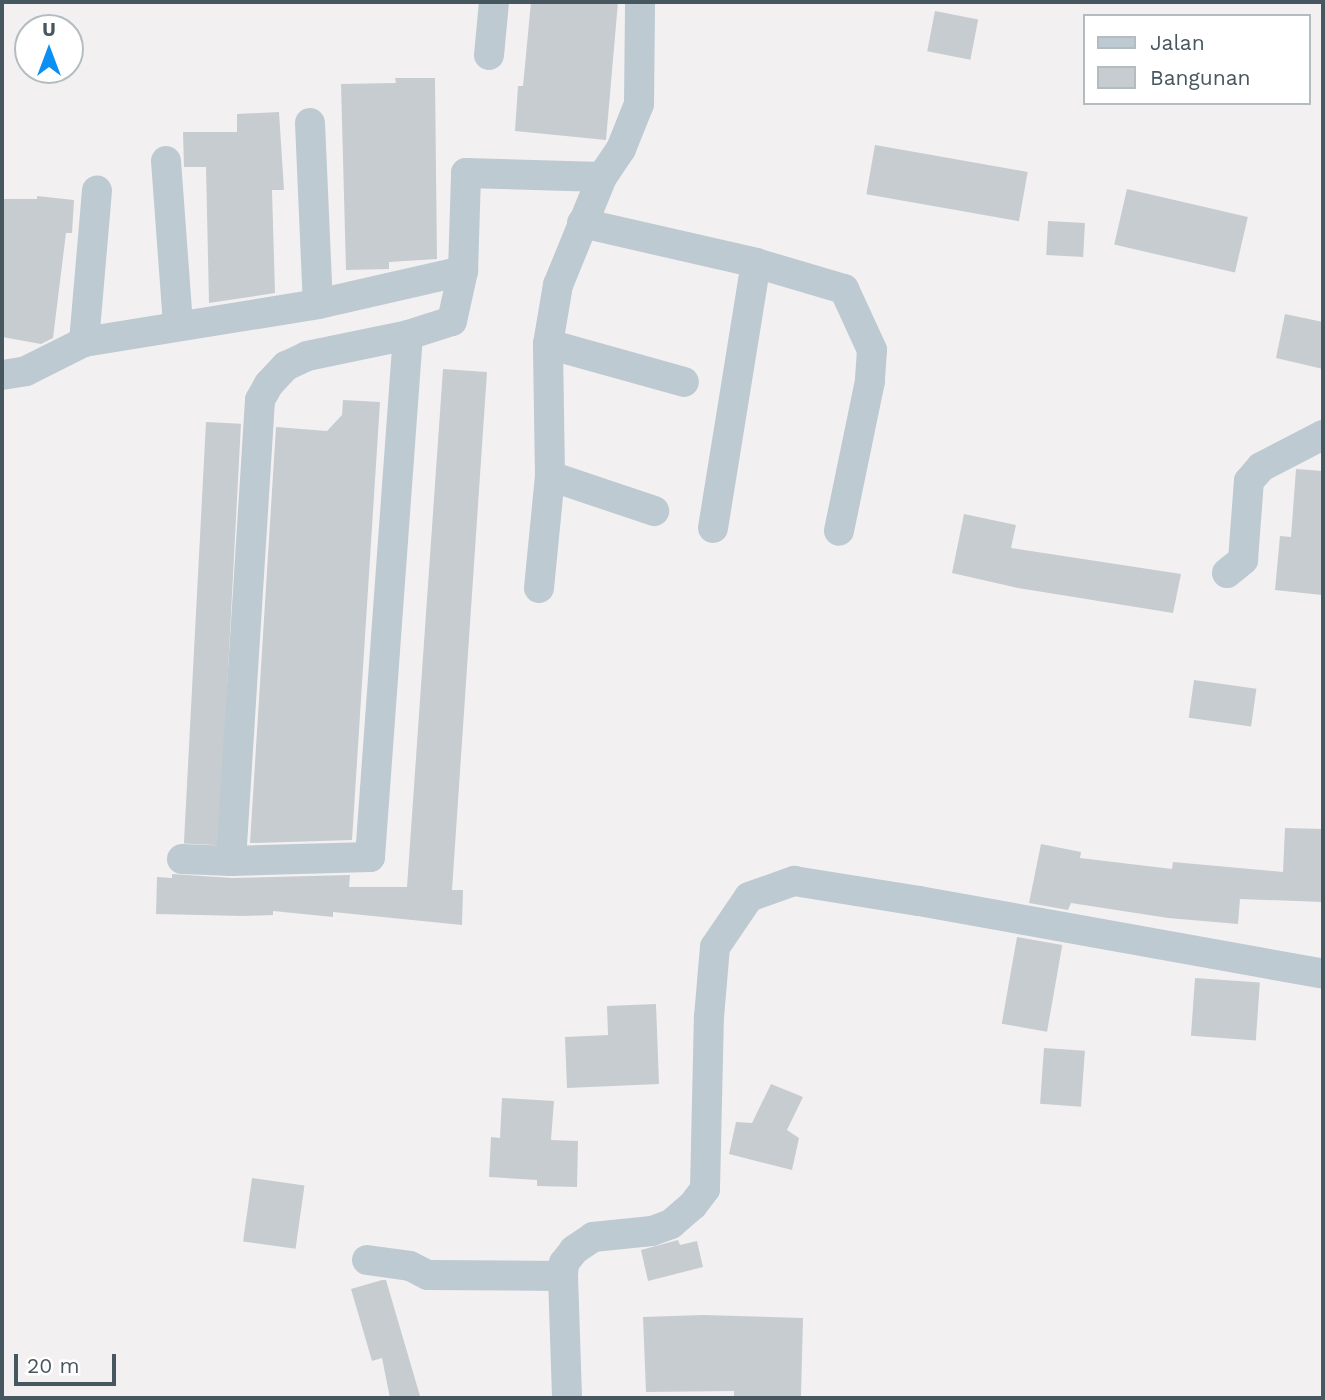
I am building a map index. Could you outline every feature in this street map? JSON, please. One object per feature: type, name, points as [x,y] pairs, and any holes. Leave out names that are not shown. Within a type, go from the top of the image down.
[{"type":"street","points":[[489,55],[495,2]]},
{"type":"street","points":[[539,588],[550,476],[548,344],[558,285],[602,177],[621,149],[639,104],[640,2]]},
{"type":"street","points":[[310,124],[318,304]]},
{"type":"street","points":[[166,161],[178,325]]},
{"type":"street","points":[[231,861],[260,400],[269,384],[286,366],[307,356],[408,335],[452,321],[463,271],[466,173],[602,177]]},
{"type":"street","points":[[84,342],[97,191]]},
{"type":"street","points":[[582,223],[756,263],[844,289],[872,350],[870,381],[839,531]]},
{"type":"street","points":[[713,528],[756,263]]},
{"type":"street","points":[[2,375],[26,370],[84,342],[318,304],[463,271]]},
{"type":"street","points":[[182,859],[231,861],[370,857],[408,335]]},
{"type":"street","points":[[548,344],[684,382]]},
{"type":"street","points":[[1227,573],[1243,560],[1249,481],[1261,467],[1323,435]]},
{"type":"street","points":[[550,476],[654,511]]},
{"type":"street","points":[[567,1398],[564,1263],[574,1250],[593,1237],[652,1231],[671,1224],[693,1205],[705,1189],[709,1017],[715,947],[748,897],[794,881],[1323,974]]},
{"type":"street","points":[[368,1260],[410,1266],[428,1275],[563,1276]]},
{"type":"building","points":[[531,2],[618,2],[606,140],[515,131],[518,86],[523,86]]},
{"type":"building","points":[[935,11],[978,19],[970,60],[927,51]]},
{"type":"building","points":[[395,78],[435,78],[437,259],[389,262],[389,269],[346,270],[341,84],[396,83]]},
{"type":"building","points":[[279,112],[284,190],[272,190],[275,293],[209,303],[206,167],[184,167],[183,132],[237,132],[237,114]]},
{"type":"building","points":[[875,145],[1028,172],[1019,221],[866,194]]},
{"type":"building","points":[[1127,189],[1248,217],[1235,272],[1114,245]]},
{"type":"building","points":[[37,196],[74,200],[72,233],[66,233],[53,338],[41,344],[2,337],[2,199],[37,199]]},
{"type":"building","points":[[1048,221],[1085,223],[1083,257],[1046,255]]},
{"type":"building","points":[[1285,314],[1323,322],[1323,369],[1276,358]]},
{"type":"building","points":[[443,369],[487,372],[452,890],[463,890],[462,925],[333,912],[333,917],[273,911],[273,915],[243,916],[156,914],[157,877],[172,878],[172,874],[232,878],[350,875],[349,887],[407,887]]},
{"type":"building","points":[[343,400],[380,402],[352,840],[250,843],[276,427],[327,431],[342,415]]},
{"type":"building","points":[[206,422],[241,424],[219,845],[184,843]]},
{"type":"building","points":[[1296,469],[1323,471],[1322,595],[1275,590],[1280,536],[1291,537]]},
{"type":"building","points":[[964,514],[1016,525],[1011,548],[1181,574],[1173,613],[1018,588],[952,573]]},
{"type":"building","points":[[1194,680],[1256,689],[1251,726],[1189,718]]},
{"type":"building","points":[[1285,828],[1323,829],[1323,902],[1240,899],[1238,924],[1168,918],[1071,903],[1068,910],[1029,903],[1041,844],[1081,852],[1080,858],[1172,869],[1173,862],[1283,872]]},
{"type":"building","points":[[1017,937],[1062,945],[1047,1032],[1002,1024]]},
{"type":"building","points":[[1195,978],[1260,983],[1256,1040],[1191,1036]]},
{"type":"building","points":[[656,1004],[659,1084],[567,1088],[565,1037],[608,1035],[607,1006]]},
{"type":"building","points":[[1044,1048],[1085,1051],[1081,1107],[1040,1104]]},
{"type":"building","points":[[771,1084],[803,1097],[787,1130],[799,1138],[792,1170],[729,1154],[736,1122],[752,1123]]},
{"type":"building","points":[[502,1098],[554,1101],[551,1140],[578,1141],[577,1187],[537,1186],[537,1180],[489,1177],[491,1137],[500,1138]]},
{"type":"building","points":[[252,1178],[304,1185],[296,1249],[243,1241]]},
{"type":"building","points":[[678,1240],[680,1245],[697,1241],[703,1267],[648,1281],[641,1250]]},
{"type":"building","points":[[386,1280],[420,1396],[390,1398],[382,1358],[372,1361],[351,1289]]},
{"type":"building","points":[[703,1315],[803,1318],[801,1396],[734,1398],[734,1391],[646,1392],[643,1317]]}]
